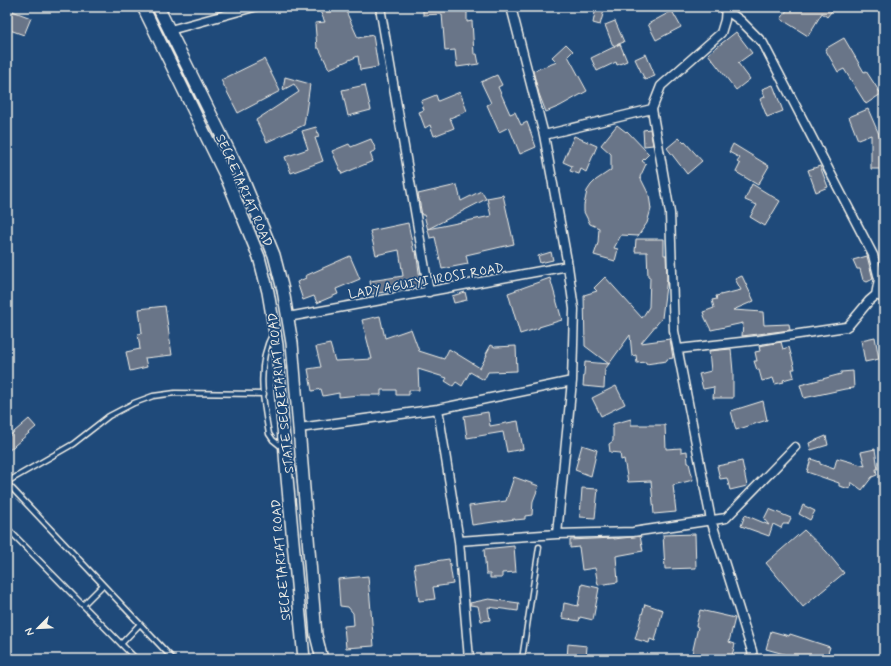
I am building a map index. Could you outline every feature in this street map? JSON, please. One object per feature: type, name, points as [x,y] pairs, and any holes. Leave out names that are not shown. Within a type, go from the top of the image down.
[{"type":"street","name":"SECRETARIAT ROAD","points":[[143,7],[227,179],[246,222],[259,257],[268,292],[274,330],[304,659]]},
{"type":"street","name":"STATE SECRETARIAT ROAD","points":[[158,7],[242,177],[261,220],[274,255],[283,290],[292,343],[316,635],[322,659]]},
{"type":"street","points":[[170,30],[254,7]]},
{"type":"street","points":[[380,7],[429,292]]},
{"type":"street","points":[[510,7],[544,135],[568,266],[574,309],[572,380],[557,534]]},
{"type":"street","points":[[726,9],[725,20],[720,33],[661,86],[652,109],[670,213],[674,331],[711,520],[752,651],[753,659]]},
{"type":"street","points":[[678,349],[759,340],[846,327],[869,301],[880,296],[879,279],[873,255],[763,43],[741,21],[726,9]]},
{"type":"street","points":[[544,135],[652,109]]},
{"type":"street","name":"LADY AGUIYI IROSI ROAD","points":[[288,317],[568,266]]},
{"type":"street","points":[[299,428],[438,409],[572,380]]},
{"type":"street","points":[[438,409],[459,541],[469,659]]},
{"type":"street","points":[[459,541],[557,534],[633,532],[726,518],[795,447]]},
{"type":"lane","points":[[274,330],[267,343],[263,359],[264,394],[269,434],[273,440],[285,450]]},
{"type":"lane","points":[[173,659],[7,482],[73,444],[109,416],[134,403],[153,396],[175,393],[264,394]]},
{"type":"lane","points":[[7,528],[136,659]]},
{"type":"lane","points":[[522,659],[539,547]]},
{"type":"lane","points":[[83,605],[103,585]]},
{"type":"lane","points":[[121,644],[140,624]]},
{"type":"building","points":[[318,7],[344,7],[358,38],[373,35],[378,67],[360,70],[358,56],[329,69],[319,48],[317,48],[315,23],[325,22]]},
{"type":"building","points":[[423,7],[467,7],[467,22],[472,21],[474,54],[477,54],[479,64],[457,67],[455,50],[445,51],[442,14],[423,15]]},
{"type":"building","points":[[596,7],[605,7],[600,25],[593,23]]},
{"type":"building","points":[[789,7],[835,7],[827,17],[822,13],[808,36],[781,19]]},
{"type":"building","points":[[7,9],[31,18],[24,35],[7,29]]},
{"type":"building","points":[[672,11],[681,27],[656,40],[648,24]]},
{"type":"building","points":[[615,21],[624,42],[613,46],[605,25]]},
{"type":"building","points":[[736,32],[752,53],[738,63],[750,79],[736,90],[708,54]]},
{"type":"building","points":[[844,38],[864,72],[866,71],[881,94],[866,104],[844,69],[838,72],[825,49]]},
{"type":"building","points":[[566,44],[573,51],[568,56],[587,91],[546,112],[539,94],[533,71],[557,62],[552,57]]},
{"type":"building","points":[[620,44],[627,61],[617,65],[616,62],[597,71],[591,58]]},
{"type":"building","points":[[646,54],[655,76],[645,80],[635,59]]},
{"type":"building","points":[[264,59],[280,91],[238,113],[221,80]]},
{"type":"building","points":[[497,75],[502,85],[498,87],[510,114],[515,112],[521,125],[527,122],[536,147],[520,154],[509,127],[499,132],[487,105],[491,103],[481,82]]},
{"type":"building","points":[[285,77],[310,84],[304,125],[267,142],[256,120],[299,92],[294,84],[283,90]]},
{"type":"building","points":[[365,85],[371,110],[348,116],[342,90]]},
{"type":"building","points":[[773,85],[783,111],[767,117],[760,99],[765,97],[762,89]]},
{"type":"building","points":[[460,92],[467,111],[450,118],[454,128],[434,136],[430,125],[425,128],[419,112],[424,110],[421,101],[436,95],[438,101]]},
{"type":"building","points":[[868,109],[881,139],[884,139],[884,169],[871,169],[871,135],[858,140],[849,117]]},
{"type":"building","points":[[617,125],[626,132],[627,131],[649,154],[642,161],[646,164],[640,177],[649,195],[651,209],[647,223],[638,236],[621,235],[614,248],[618,249],[615,261],[594,255],[598,243],[599,228],[590,224],[584,212],[584,205],[587,191],[591,185],[611,170],[611,154],[601,145]]},
{"type":"building","points":[[316,127],[319,137],[315,138],[323,161],[291,173],[285,157],[308,149],[302,131]]},
{"type":"building","points":[[650,129],[653,145],[644,146],[643,130]]},
{"type":"building","points":[[574,136],[597,146],[586,172],[581,169],[579,174],[570,171],[572,166],[563,162]]},
{"type":"building","points":[[679,138],[684,143],[685,142],[702,161],[687,174],[667,148]]},
{"type":"building","points":[[371,139],[376,150],[370,153],[373,161],[342,174],[332,151],[349,144],[351,147]]},
{"type":"building","points":[[733,144],[769,166],[758,185],[736,172],[740,164],[737,162],[740,158],[729,152]]},
{"type":"building","points":[[820,166],[828,187],[816,192],[808,170]]},
{"type":"building","points":[[752,184],[780,201],[765,226],[750,217],[757,205],[745,200]]},
{"type":"building","points":[[457,185],[461,201],[481,191],[486,199],[428,229],[491,216],[487,198],[503,195],[514,244],[466,255],[468,264],[442,269],[435,237],[430,238],[424,215],[422,215],[418,194]]},
{"type":"building","points":[[408,223],[414,252],[416,251],[421,286],[372,294],[370,281],[403,276],[399,250],[376,255],[370,231]]},
{"type":"building","points":[[636,239],[664,239],[664,255],[666,255],[667,278],[662,318],[641,343],[670,339],[673,358],[667,359],[667,361],[646,364],[646,362],[637,363],[636,355],[632,356],[630,335],[609,364],[585,346],[584,295],[597,291],[594,288],[605,277],[642,318],[649,307],[650,277],[648,277],[647,252],[635,252]]},
{"type":"building","points":[[551,252],[553,260],[540,263],[538,256]]},
{"type":"building","points":[[350,256],[360,279],[336,289],[338,294],[317,303],[314,296],[303,300],[297,282],[306,278],[305,276]]},
{"type":"building","points":[[867,256],[873,279],[867,282],[863,280],[860,269],[857,269],[853,260]]},
{"type":"building","points":[[742,276],[754,301],[733,310],[763,312],[764,325],[789,324],[790,330],[742,336],[743,323],[711,330],[703,312],[714,308],[712,300],[717,299],[716,296],[741,290],[735,279]]},
{"type":"building","points":[[550,278],[562,320],[520,334],[508,293]]},
{"type":"building","points":[[465,292],[467,300],[454,303],[452,296]]},
{"type":"building","points":[[165,306],[172,355],[145,358],[147,367],[130,371],[126,352],[140,349],[138,334],[142,333],[139,309]]},
{"type":"building","points":[[380,316],[385,338],[411,329],[419,351],[444,359],[449,349],[480,368],[491,345],[495,347],[516,346],[517,371],[488,372],[484,380],[470,372],[462,386],[456,382],[453,386],[445,381],[447,378],[418,369],[419,390],[409,390],[409,395],[396,395],[396,390],[381,390],[381,395],[339,397],[339,393],[323,396],[321,389],[312,391],[308,369],[321,367],[316,347],[330,344],[335,361],[372,359],[362,320]]},
{"type":"building","points":[[875,337],[879,359],[865,362],[861,340]]},
{"type":"building","points":[[781,342],[783,349],[789,347],[795,369],[792,369],[794,377],[783,380],[784,382],[775,384],[773,378],[762,381],[759,370],[757,370],[754,361],[757,361],[755,352],[760,351],[759,346]]},
{"type":"building","points":[[731,349],[733,398],[713,398],[714,387],[703,389],[699,374],[711,371],[709,351]]},
{"type":"building","points":[[585,362],[609,364],[605,369],[604,388],[583,386]]},
{"type":"building","points":[[853,371],[854,388],[804,398],[800,385],[841,374],[841,372]]},
{"type":"building","points":[[616,386],[625,404],[601,416],[592,398]]},
{"type":"building","points":[[763,401],[767,420],[736,430],[731,411]]},
{"type":"building","points":[[488,412],[490,426],[518,421],[523,449],[507,452],[503,432],[467,438],[464,416]]},
{"type":"building","points":[[29,419],[36,427],[7,452],[7,438]]},
{"type":"building","points":[[631,419],[631,425],[665,425],[666,449],[681,448],[681,452],[687,451],[688,463],[693,480],[673,485],[676,512],[654,514],[651,481],[628,482],[624,459],[621,460],[620,453],[610,452],[609,444],[613,441],[613,424]]},
{"type":"building","points":[[826,436],[828,445],[811,450],[809,443]]},
{"type":"building","points":[[582,445],[597,450],[591,476],[575,470]]},
{"type":"building","points":[[875,449],[878,469],[876,469],[877,475],[872,477],[862,490],[851,482],[850,489],[839,486],[839,483],[807,472],[811,459],[834,469],[837,458],[865,466],[861,452]]},
{"type":"building","points":[[742,461],[747,486],[730,490],[727,478],[720,479],[717,466]]},
{"type":"building","points":[[514,477],[539,486],[533,501],[532,515],[525,516],[525,519],[472,525],[469,506],[506,501]]},
{"type":"building","points":[[582,488],[598,489],[595,518],[580,517]]},
{"type":"building","points":[[803,505],[815,511],[810,520],[799,514]]},
{"type":"building","points":[[769,509],[791,518],[788,524],[783,524],[781,528],[773,524],[769,536],[741,526],[745,515],[769,525],[764,519]]},
{"type":"building","points":[[804,530],[826,551],[844,573],[803,607],[766,563]]},
{"type":"building","points":[[695,534],[696,568],[665,569],[663,535]]},
{"type":"building","points":[[640,536],[643,551],[616,556],[618,582],[598,585],[595,568],[582,570],[579,547],[570,548],[570,540],[614,539]]},
{"type":"building","points":[[514,546],[516,572],[502,573],[502,578],[490,578],[490,574],[486,574],[484,549]]},
{"type":"building","points":[[449,559],[453,584],[433,587],[435,599],[419,601],[414,564]]},
{"type":"building","points":[[368,576],[374,646],[346,648],[344,626],[354,625],[353,613],[348,607],[340,606],[338,579]]},
{"type":"building","points":[[582,584],[599,588],[593,620],[580,617],[579,621],[562,618],[564,603],[578,606]]},
{"type":"building","points":[[489,599],[519,603],[518,611],[488,607],[490,620],[481,621],[478,606],[470,605],[470,603]]},
{"type":"building","points":[[645,604],[663,610],[655,641],[650,639],[649,643],[635,639]]},
{"type":"building","points":[[700,610],[735,618],[729,642],[735,644],[731,659],[710,659],[692,654]]},
{"type":"building","points":[[771,631],[789,636],[790,634],[830,647],[826,659],[794,659],[783,655],[784,654],[766,649]]},
{"type":"building","points":[[568,644],[587,646],[586,659],[567,659]]}]
